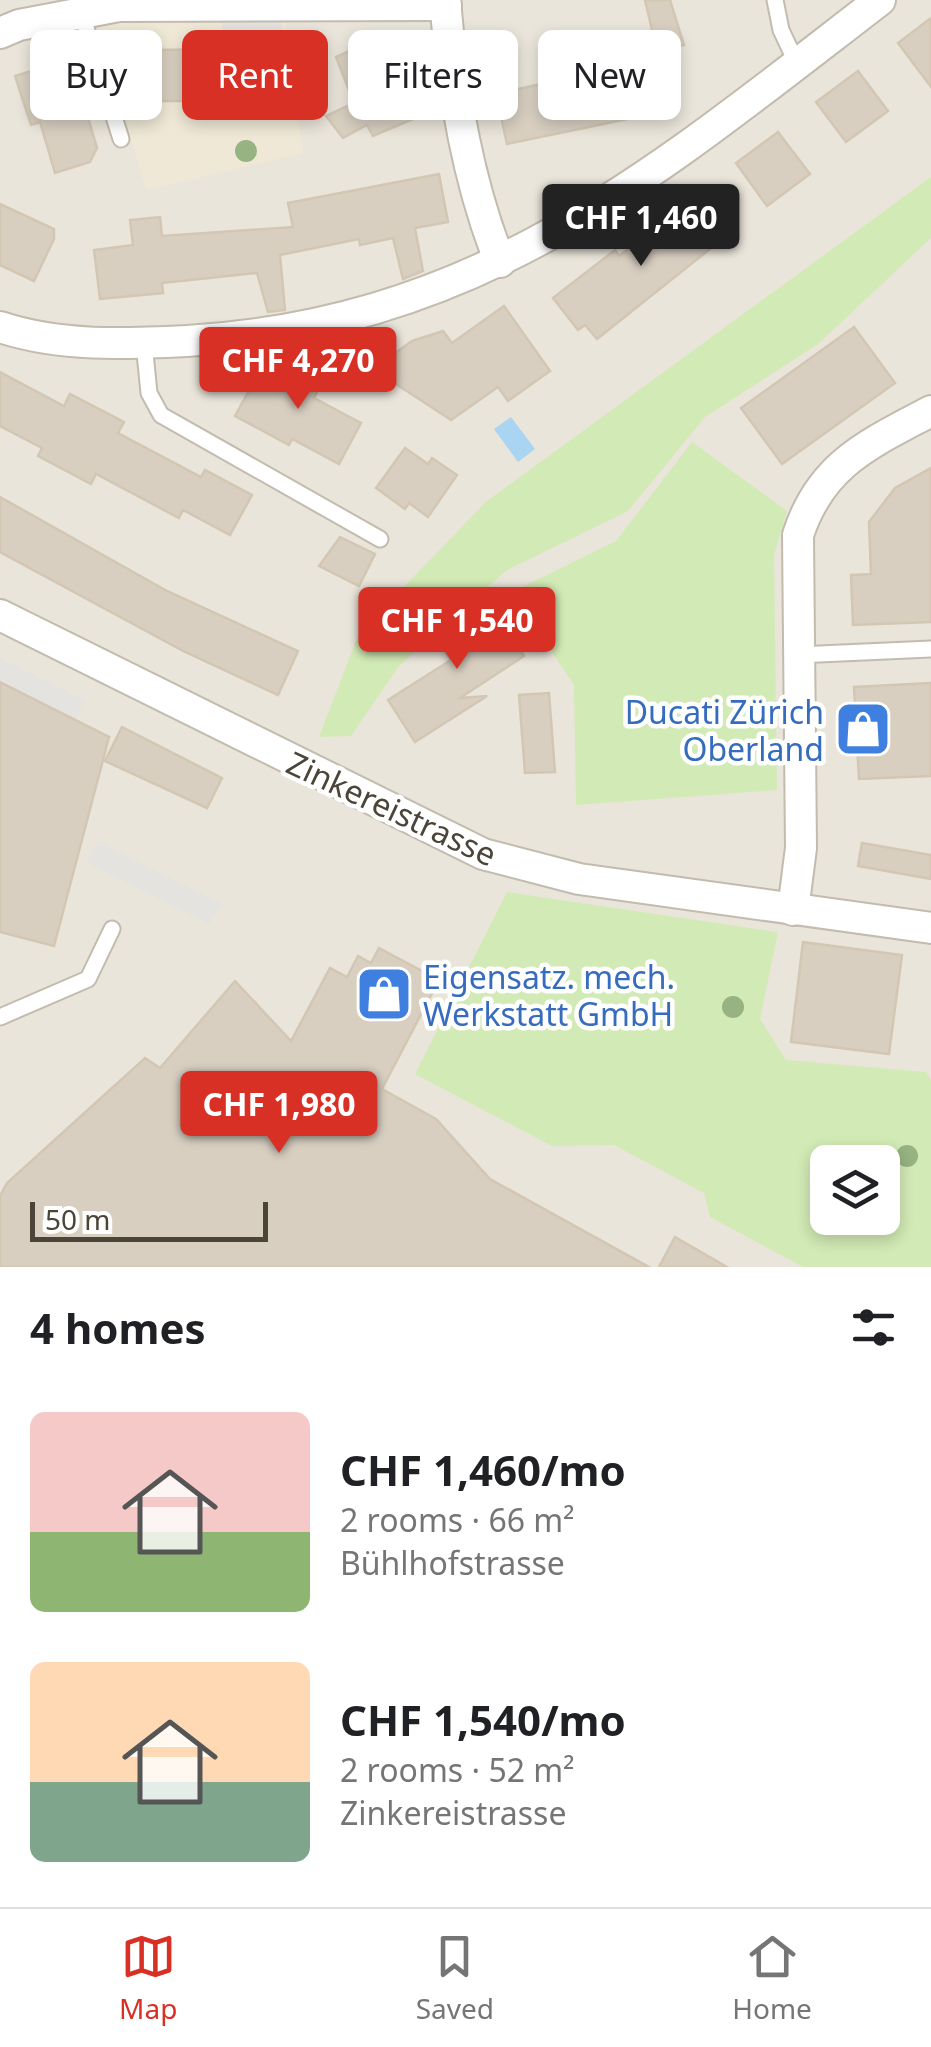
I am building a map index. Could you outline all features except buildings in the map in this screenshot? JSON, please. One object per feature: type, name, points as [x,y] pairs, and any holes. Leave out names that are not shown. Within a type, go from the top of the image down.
[{"type":"street","points":[[0,327],[81,342],[250,337],[417,297],[500,262],[585,218],[880,0]]},
{"type":"street","points":[[0,33],[118,3],[446,2],[466,146],[484,222],[500,262]]},
{"type":"street","points":[[794,910],[801,848],[796,561],[808,504],[828,478],[860,449],[931,411]]},
{"type":"street","name":"Zinkereistrasse","points":[[0,616],[470,850],[579,879],[931,928]]},
{"type":"lane","points":[[775,0],[780,30],[797,64]]},
{"type":"lane","points":[[80,12],[122,139]]},
{"type":"lane","points":[[144,343],[149,392],[161,415],[380,539]]},
{"type":"lane","points":[[797,655],[931,649]]},
{"type":"lane","points":[[0,1017],[88,978],[112,929]]},
{"type":"shaded area","points":[[0,0],[931,0],[931,1267],[0,1267]]},
{"type":"shaded area","points":[[282,17],[282,30],[222,30],[222,18]]},
{"type":"shaded area","points":[[285,17],[287,30],[182,30],[182,120],[299,120],[303,153],[146,190],[126,120],[162,120],[162,30],[100,30],[97,19]]},
{"type":"shaded area","points":[[0,658],[85,700],[75,720],[0,682]]},
{"type":"shaded area","points":[[98,841],[224,905],[208,924],[86,862]]},
{"type":"green space","points":[[931,177],[931,238],[818,344],[705,417],[628,511],[507,570],[399,666],[351,736],[319,737],[359,633],[487,501]]},
{"type":"green space","points":[[692,442],[787,511],[774,555],[777,790],[576,805],[574,685],[512,592],[616,541]]},
{"type":"green space","points":[[507,892],[778,932],[760,1019],[786,1060],[926,1072],[931,1080],[931,1267],[803,1267],[710,1217],[704,1193],[614,1145],[552,1146],[415,1074]]},
{"type":"water","points":[[511,417],[535,449],[518,462],[494,429]]},
{"type":"place","name":"Ducati Zürich Oberland","points":[[863,729]]},
{"type":"place","name":"Eigensatz. mech. Werkstatt GmbH","points":[[384,994]]}]
